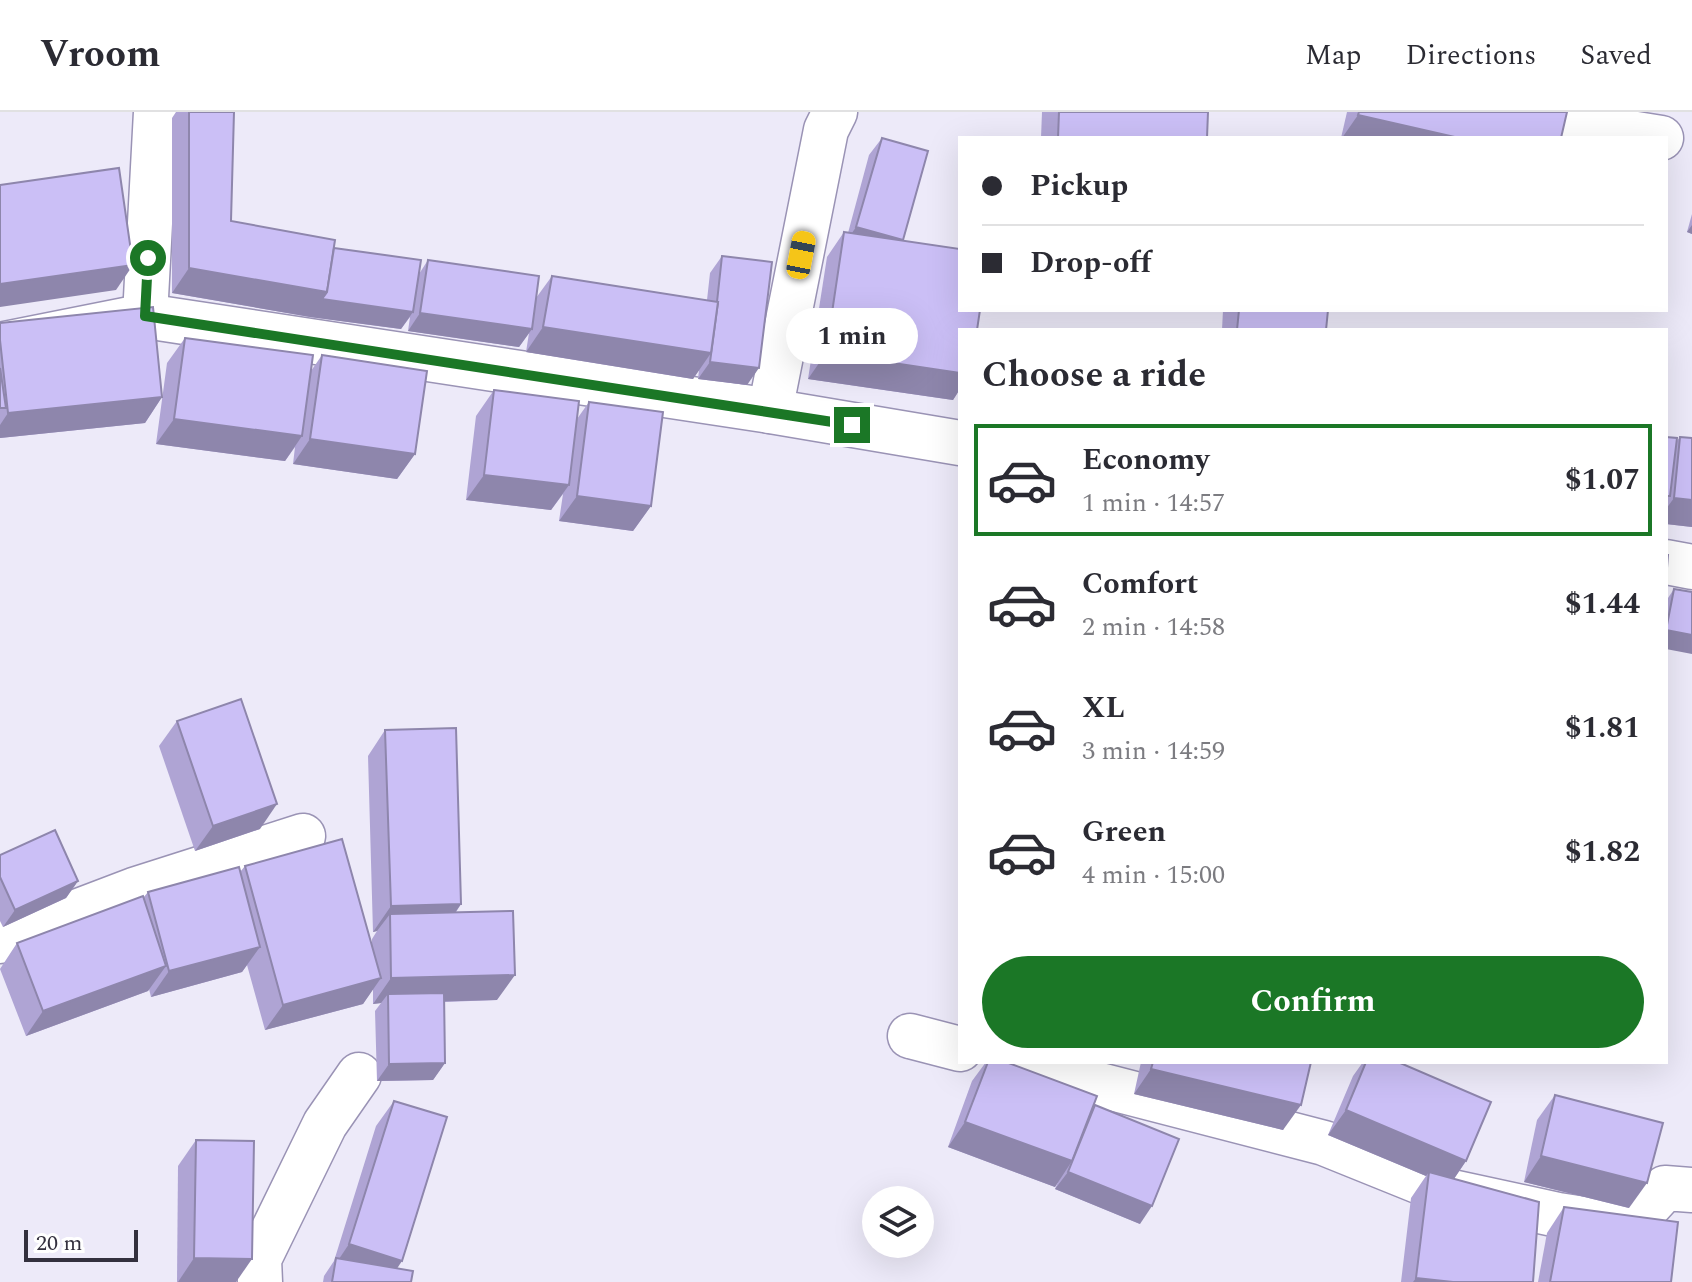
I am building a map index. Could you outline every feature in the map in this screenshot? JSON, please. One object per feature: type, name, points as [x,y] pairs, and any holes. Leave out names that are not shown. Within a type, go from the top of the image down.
[{"type":"street","points":[[145,316],[156,112]]},
{"type":"street","points":[[770,411],[826,130],[835,112]]},
{"type":"street","points":[[1553,112],[1650,136]]},
{"type":"street","points":[[1668,139],[1692,143]]},
{"type":"street","points":[[0,345],[145,316],[958,443]]},
{"type":"street","points":[[1668,562],[1692,567]]},
{"type":"street","points":[[0,941],[134,890],[303,836]]},
{"type":"street","points":[[910,1036],[958,1048]]},
{"type":"street","points":[[1019,1064],[1324,1143],[1438,1189],[1558,1215],[1630,1226],[1665,1188],[1692,1190]]},
{"type":"street","points":[[260,1282],[259,1259],[325,1124],[359,1075]]},
{"type":"building","points":[[189,112],[234,112],[231,221],[335,240],[327,292],[189,268]]},
{"type":"building","points":[[1059,112],[1208,112],[1207,136],[1058,136]]},
{"type":"building","points":[[1359,112],[1567,112],[1561,136],[1450,136],[1358,115]]},
{"type":"building","points":[[882,138],[928,151],[903,240],[856,227]]},
{"type":"building","points":[[119,168],[133,265],[0,284],[0,185]]},
{"type":"building","points":[[844,232],[958,249],[958,312],[980,312],[977,328],[958,328],[958,373],[826,353]]},
{"type":"building","points":[[334,248],[421,260],[413,312],[322,299],[327,292]]},
{"type":"building","points":[[722,256],[772,262],[759,368],[710,362]]},
{"type":"building","points":[[428,260],[539,276],[532,329],[420,313]]},
{"type":"building","points":[[552,276],[718,302],[711,353],[543,327]]},
{"type":"building","points":[[153,307],[162,397],[8,413],[0,323]]},
{"type":"building","points":[[1239,312],[1328,312],[1326,328],[1237,328]]},
{"type":"building","points":[[185,338],[313,355],[302,436],[174,419]]},
{"type":"building","points":[[322,355],[427,371],[415,454],[310,439]]},
{"type":"building","points":[[0,368],[6,408],[0,408]]},
{"type":"building","points":[[494,390],[579,401],[569,485],[484,475]]},
{"type":"building","points":[[589,402],[663,412],[651,506],[577,496]]},
{"type":"building","points":[[1668,437],[1677,438],[1668,496]]},
{"type":"building","points":[[1680,437],[1692,438],[1692,500],[1674,498]]},
{"type":"building","points":[[1674,589],[1692,592],[1692,635],[1668,630]]},
{"type":"building","points":[[241,699],[277,804],[213,826],[177,721]]},
{"type":"building","points":[[456,728],[461,904],[391,906],[385,730]]},
{"type":"building","points":[[55,830],[78,881],[15,910],[0,877],[0,855]]},
{"type":"building","points":[[342,839],[381,978],[283,1005],[245,866]]},
{"type":"building","points":[[239,867],[260,947],[169,971],[148,892]]},
{"type":"building","points":[[143,896],[166,966],[43,1011],[17,943]]},
{"type":"building","points":[[513,911],[515,975],[391,978],[390,914]]},
{"type":"building","points":[[444,993],[445,1063],[389,1064],[388,994]]},
{"type":"building","points":[[987,1064],[1011,1064],[1097,1096],[1072,1161],[965,1122]]},
{"type":"building","points":[[1152,1064],[1311,1064],[1301,1105],[1151,1069]]},
{"type":"building","points":[[1365,1064],[1403,1064],[1491,1102],[1466,1161],[1346,1110]]},
{"type":"building","points":[[1555,1095],[1663,1123],[1647,1183],[1541,1156]]},
{"type":"building","points":[[394,1101],[447,1117],[402,1261],[349,1244]]},
{"type":"building","points":[[1095,1105],[1179,1139],[1152,1206],[1068,1172]]},
{"type":"building","points":[[196,1140],[254,1141],[252,1259],[194,1258]]},
{"type":"building","points":[[1429,1172],[1539,1202],[1533,1282],[1453,1282],[1416,1278]]},
{"type":"building","points":[[1564,1207],[1678,1222],[1671,1282],[1550,1282]]},
{"type":"building","points":[[336,1258],[413,1271],[411,1282],[332,1282]]},
{"type":"route","points":[[148,258],[145,316],[852,425]]}]
